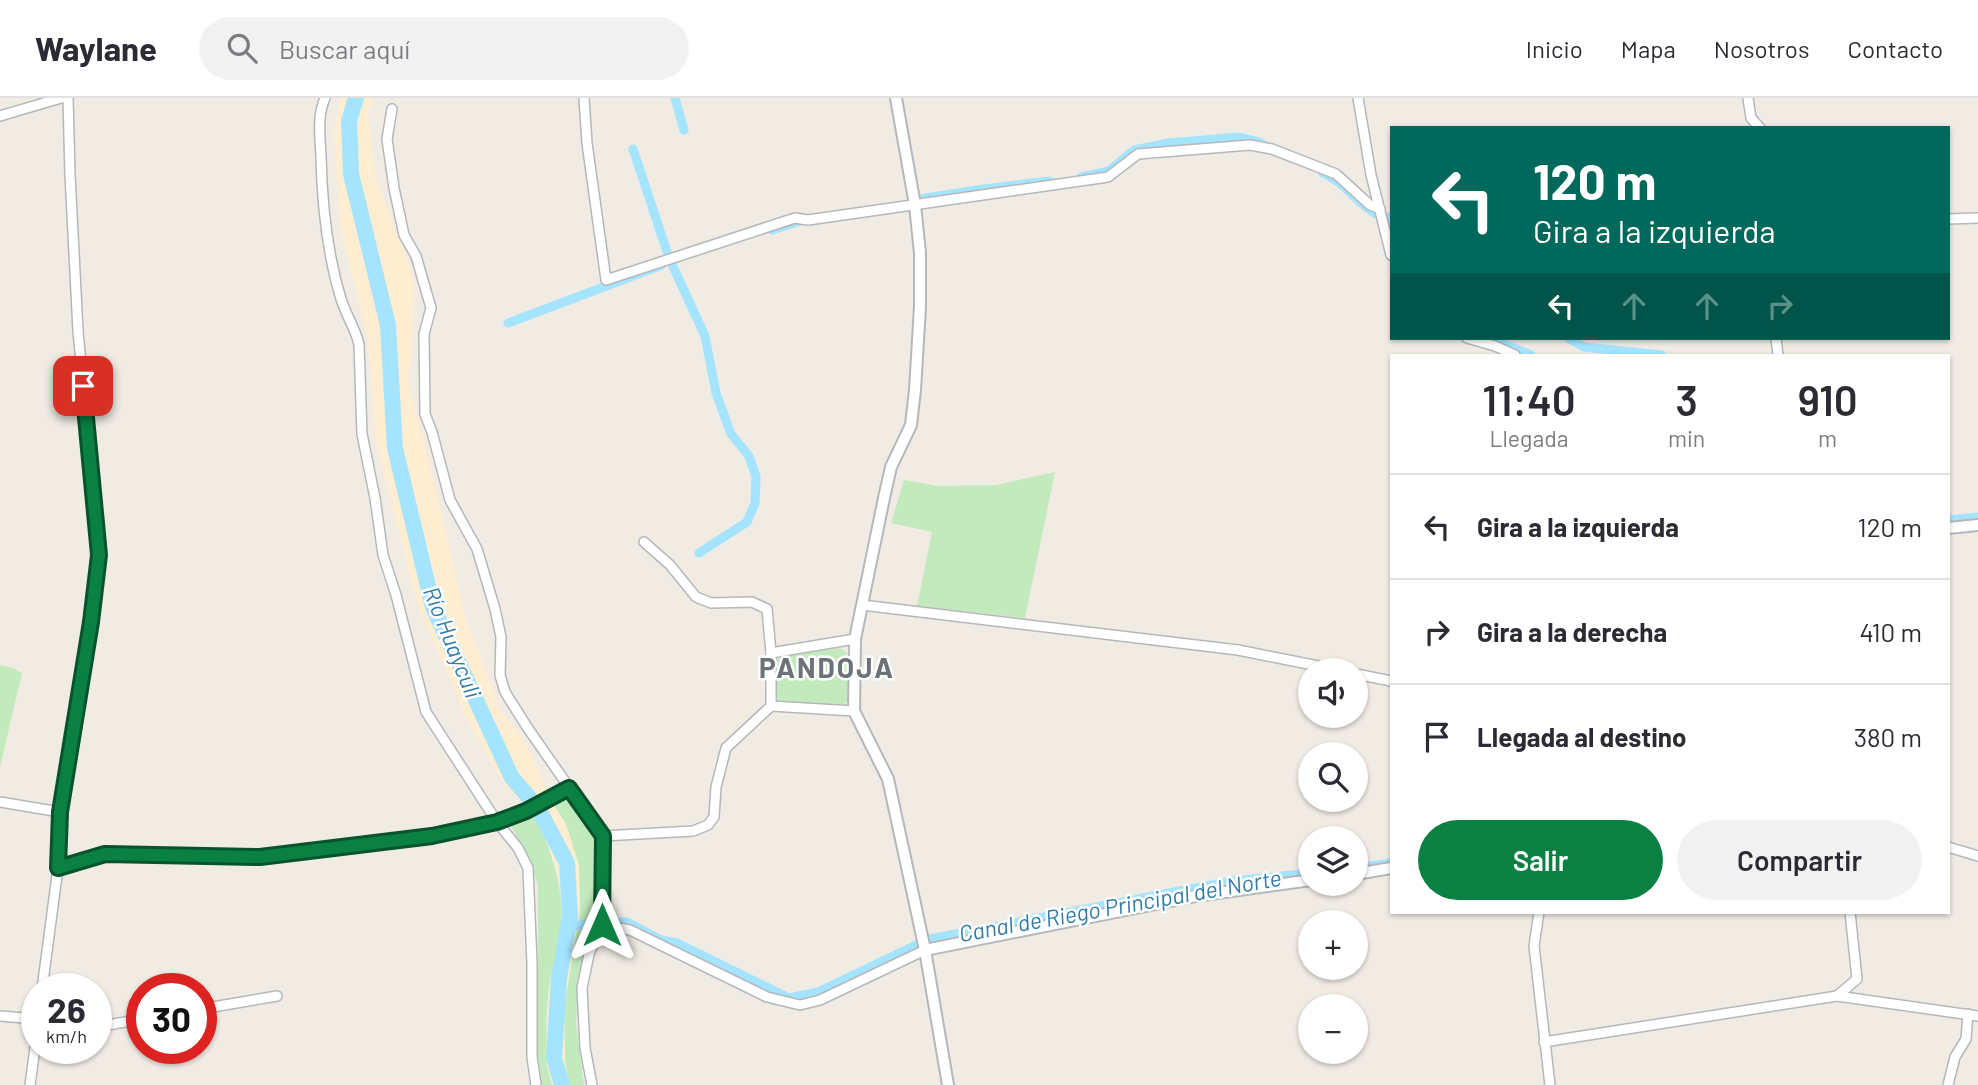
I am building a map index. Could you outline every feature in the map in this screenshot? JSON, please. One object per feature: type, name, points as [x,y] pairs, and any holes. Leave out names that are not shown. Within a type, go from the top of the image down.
[{"type":"street","points":[[0,116],[61,98]]},
{"type":"street","points":[[44,973],[58,868],[60,812],[91,622],[99,555],[78,331],[68,98]]},
{"type":"street","points":[[326,98],[320,122],[328,249],[342,302],[359,344],[362,434],[383,555],[426,712],[497,822],[518,848],[528,868],[532,1056],[536,1085]]},
{"type":"street","points":[[584,98],[587,143],[606,281],[795,218],[808,220],[1108,177],[1138,155],[1250,145],[1272,149],[1336,174],[1370,205],[1380,209]]},
{"type":"street","points":[[895,98],[915,205],[920,253],[915,390],[911,425],[891,467],[855,639],[854,711],[888,779],[925,950],[948,1085]]},
{"type":"street","points":[[1358,98],[1371,175],[1390,251]]},
{"type":"street","points":[[1748,98],[1751,118],[1758,126]]},
{"type":"street","points":[[392,109],[387,139],[394,188],[404,235],[416,256],[431,307],[424,334],[425,414],[450,500],[477,549],[495,609],[501,637],[500,675],[505,692],[603,836],[602,925],[589,954],[582,988],[584,1048],[593,1085]]},
{"type":"street","points":[[1950,219],[1978,218]]},
{"type":"street","points":[[1473,340],[1512,354]]},
{"type":"street","points":[[1950,528],[1978,525]]},
{"type":"street","points":[[644,542],[670,565],[696,597],[711,603],[752,602],[767,609],[771,653],[771,706]]},
{"type":"street","points":[[862,606],[1238,650],[1298,662]]},
{"type":"street","points":[[771,653],[855,639]]},
{"type":"street","points":[[1368,676],[1390,681]]},
{"type":"street","points":[[603,836],[693,831],[708,825],[714,817],[716,788],[726,748],[771,706],[854,711]]},
{"type":"street","points":[[58,868],[105,854],[269,856],[432,836],[497,822],[526,811],[569,788]]},
{"type":"street","points":[[0,802],[60,812]]},
{"type":"street","points":[[1950,848],[1978,856]]},
{"type":"street","points":[[1368,871],[1390,868]]},
{"type":"street","points":[[602,925],[630,930],[766,997],[800,1005],[820,1000],[925,950],[1196,895],[1298,882]]},
{"type":"street","points":[[1539,914],[1534,946],[1550,1085]]},
{"type":"street","points":[[1836,996],[1857,979],[1850,914]]},
{"type":"street","points":[[217,1006],[277,996]]},
{"type":"street","points":[[1544,1042],[1836,996],[1973,1015],[1966,1039],[1955,1057],[1948,1085]]},
{"type":"street","points":[[0,1016],[21,1018]]},
{"type":"street","points":[[30,1085],[33,1064]]},
{"type":"green space","points":[[1055,472],[1025,618],[917,606],[932,532],[891,523],[904,480],[938,486],[996,485]]},
{"type":"green space","points":[[840,648],[846,652],[848,701],[844,704],[776,701],[777,656]]},
{"type":"green space","points":[[0,665],[22,673],[0,767]]},
{"type":"green space","points":[[561,798],[572,802],[598,838],[595,923],[586,946],[578,984],[576,1023],[584,1085],[569,1085],[565,1061],[564,1008],[580,909],[552,802]]},
{"type":"green space","points":[[535,815],[554,866],[562,919],[550,980],[547,1012],[547,1049],[552,1085],[542,1085],[538,1058],[538,886],[532,864],[510,824]]},
{"type":"sand","points":[[340,98],[373,98],[368,113],[375,176],[409,264],[414,286],[408,382],[464,613],[502,714],[524,739],[552,802],[566,824],[579,865],[580,909],[564,1008],[565,1061],[569,1085],[552,1085],[546,1061],[549,991],[562,922],[560,884],[550,848],[535,815],[503,783],[465,716],[416,600],[376,441],[368,341],[340,226],[334,135]]},
{"type":"waterway","name":"Río Huayculi","points":[[356,98],[349,121],[351,174],[388,325],[395,448],[433,607],[512,778],[538,808],[567,863],[570,916],[559,979],[554,1058],[562,1085]]},
{"type":"waterway","points":[[675,98],[684,130]]},
{"type":"waterway","points":[[1081,177],[1109,171],[1134,150],[1169,143],[1238,137],[1259,142],[1269,148]]},
{"type":"waterway","points":[[633,149],[668,255]]},
{"type":"waterway","points":[[1323,173],[1376,214]]},
{"type":"waterway","points":[[919,199],[1050,181]]},
{"type":"waterway","points":[[772,230],[800,221],[802,217]]},
{"type":"waterway","points":[[1387,217],[1390,229]]},
{"type":"waterway","points":[[671,262],[705,336],[716,393],[731,434],[749,456],[756,477],[755,503],[747,522],[699,553]]},
{"type":"waterway","points":[[508,323],[662,265]]},
{"type":"waterway","points":[[1498,340],[1528,354]]},
{"type":"waterway","points":[[1572,340],[1584,347],[1652,354]]},
{"type":"waterway","name":"Canal de Riego Principal del Norte","points":[[1950,520],[1978,517]]},
{"type":"waterway","name":"Canal de Riego Principal del Norte","points":[[1368,866],[1390,863]]},
{"type":"waterway","name":"Canal de Riego Principal del Norte","points":[[929,939],[1232,881],[1298,874]]},
{"type":"waterway","name":"Canal de Riego Principal del Norte","points":[[568,929],[578,925],[627,922],[661,940],[677,943],[789,998],[818,992],[916,945]]},
{"type":"district","name":"PANDOJA","points":[[827,667]]},
{"type":"route","points":[[83,386],[99,555],[91,622],[60,812],[58,868],[105,854],[260,857],[432,836],[497,822],[526,811],[569,788],[603,836],[602,925]]}]
